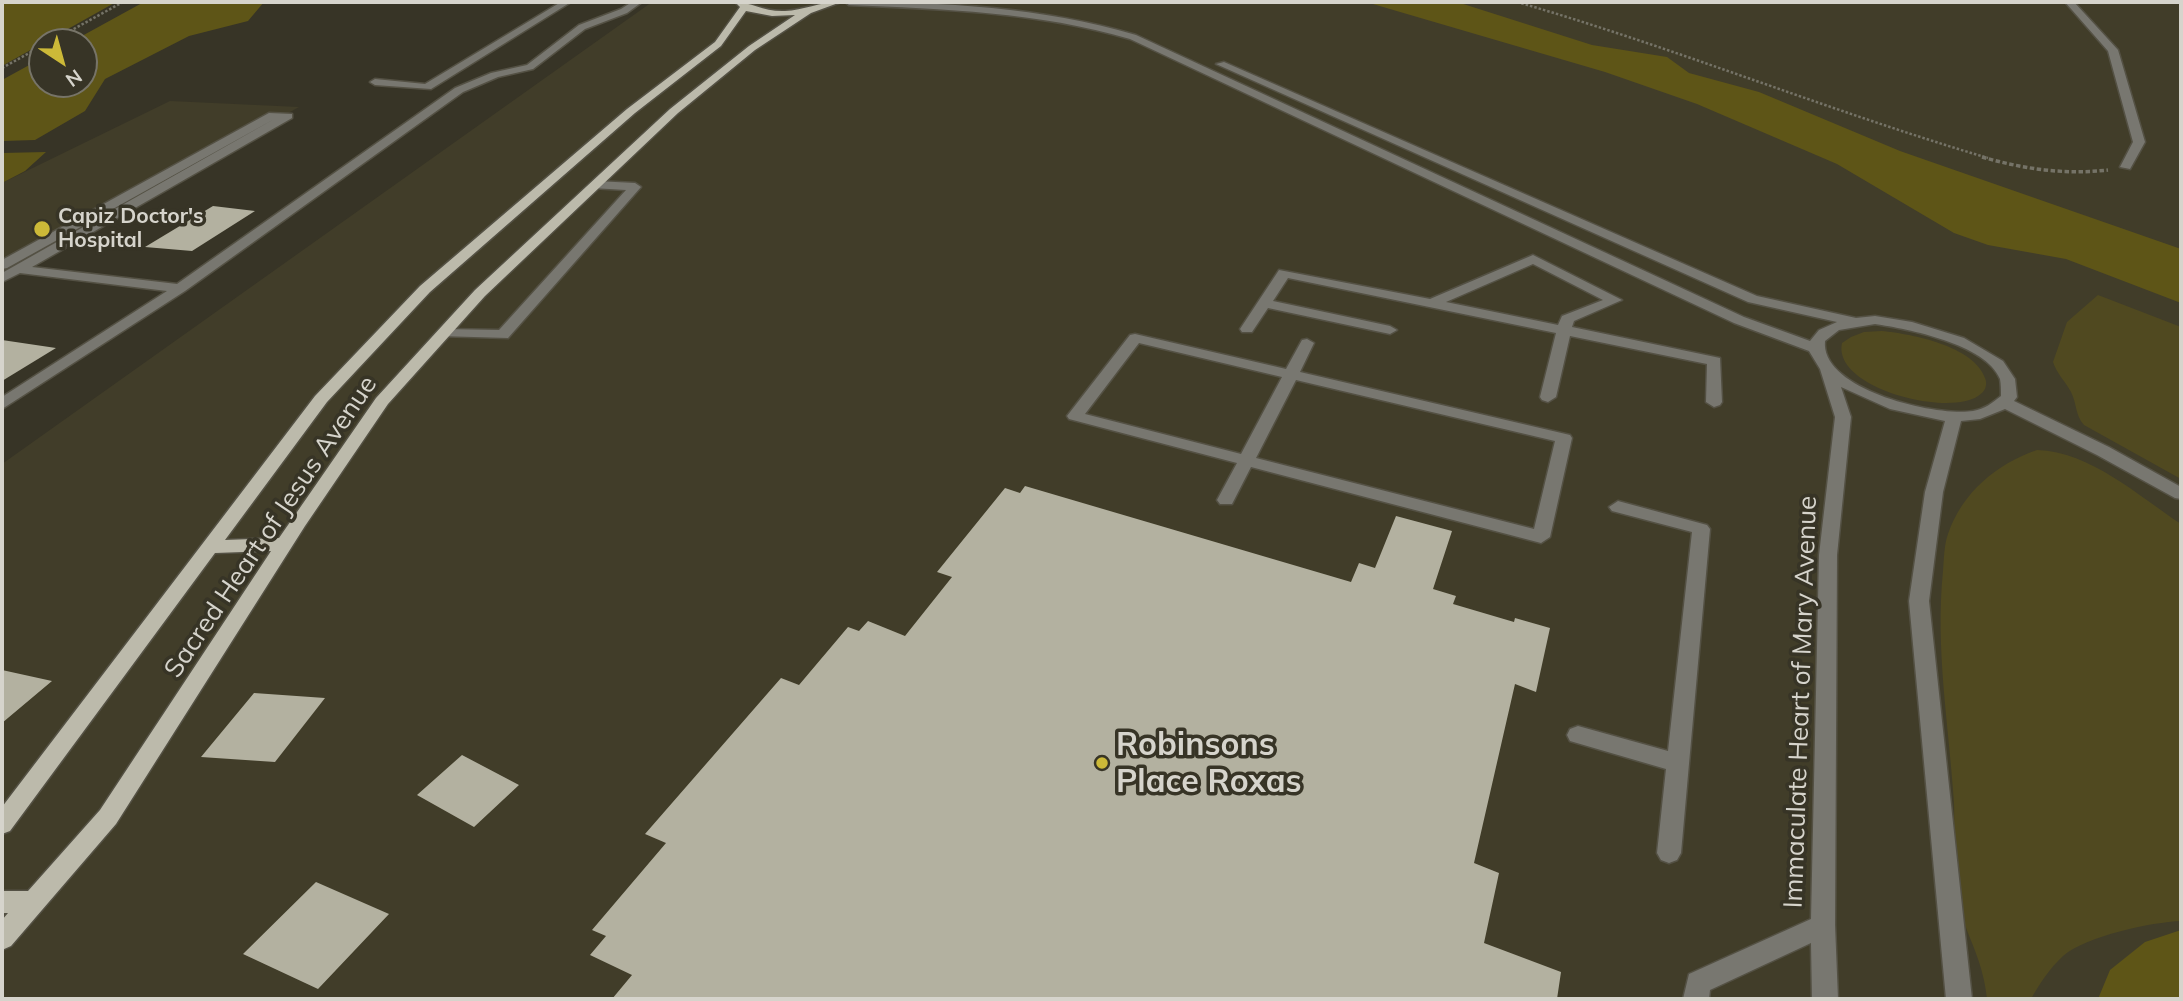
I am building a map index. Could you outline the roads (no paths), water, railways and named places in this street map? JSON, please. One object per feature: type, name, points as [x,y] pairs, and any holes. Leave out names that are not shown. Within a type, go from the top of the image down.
[{"type":"main road","points":[[741,4],[771,13],[808,11],[837,2]]},
{"type":"main road","name":"Sacred Heart of Jesus Avenue","points":[[2,824],[321,399],[425,289],[631,111],[718,44],[741,4]]},
{"type":"main road","name":"Sacred Heart of Jesus Avenue","points":[[2,938],[108,817],[285,544],[382,401],[480,293],[674,111],[752,48],[808,11]]},
{"type":"main road","points":[[211,547],[285,544]]},
{"type":"main road","points":[[2,902],[34,902]]},
{"type":"street","points":[[427,87],[567,2]]},
{"type":"street","points":[[2,404],[180,288],[459,90],[495,75],[530,67],[582,27],[624,11],[638,2]]},
{"type":"street","points":[[849,2],[1024,12],[1085,23],[1133,37],[1738,320],[1816,348],[1827,367],[1847,384],[1874,398],[1922,412],[1954,416],[1982,414],[2005,403],[2010,391],[2005,376],[1991,360],[1968,346],[1915,326],[1875,320],[1852,321],[1826,329],[1818,338],[1816,348]]},
{"type":"street","points":[[959,2],[1051,9],[1109,20],[1144,31],[1753,299],[1852,321]]},
{"type":"street","points":[[2069,2],[2113,50],[2139,142],[2126,167]]},
{"type":"street","points":[[374,82],[459,90]]},
{"type":"street","points":[[2,265],[273,115],[288,116],[2,278]]},
{"type":"street","points":[[444,332],[503,335],[635,187],[596,185]]},
{"type":"street","points":[[1432,303],[1533,259],[1615,300],[1567,319],[1548,397]]},
{"type":"street","points":[[16,269],[180,288]]},
{"type":"street","points":[[1247,329],[1284,273],[1716,361],[1714,402]]},
{"type":"street","points":[[1264,303],[1390,330]]},
{"type":"street","points":[[1135,338],[1290,374],[1564,438],[1541,537],[1075,416],[1135,338]]},
{"type":"street","points":[[1226,500],[1307,343]]},
{"type":"street","name":"Immaculate Heart of Mary Avenue","points":[[1825,999],[1823,925],[1828,555],[1843,417],[1827,367]]},
{"type":"street","points":[[2005,403],[2103,451],[2181,494]]},
{"type":"street","points":[[1954,416],[1934,492],[1919,601],[1959,999]]},
{"type":"street","points":[[1618,507],[1701,529],[1669,853]]},
{"type":"street","points":[[1578,735],[1678,763]]},
{"type":"street","points":[[1696,999],[1698,983],[1823,925]]},
{"type":"waterway","points":[[2140,999],[2174,970],[2181,969]]},
{"type":"place","name":"Capiz Doctor's Hospital","points":[[42,229]]},
{"type":"place","name":"Robinsons Place Roxas","points":[[1102,763]]}]
